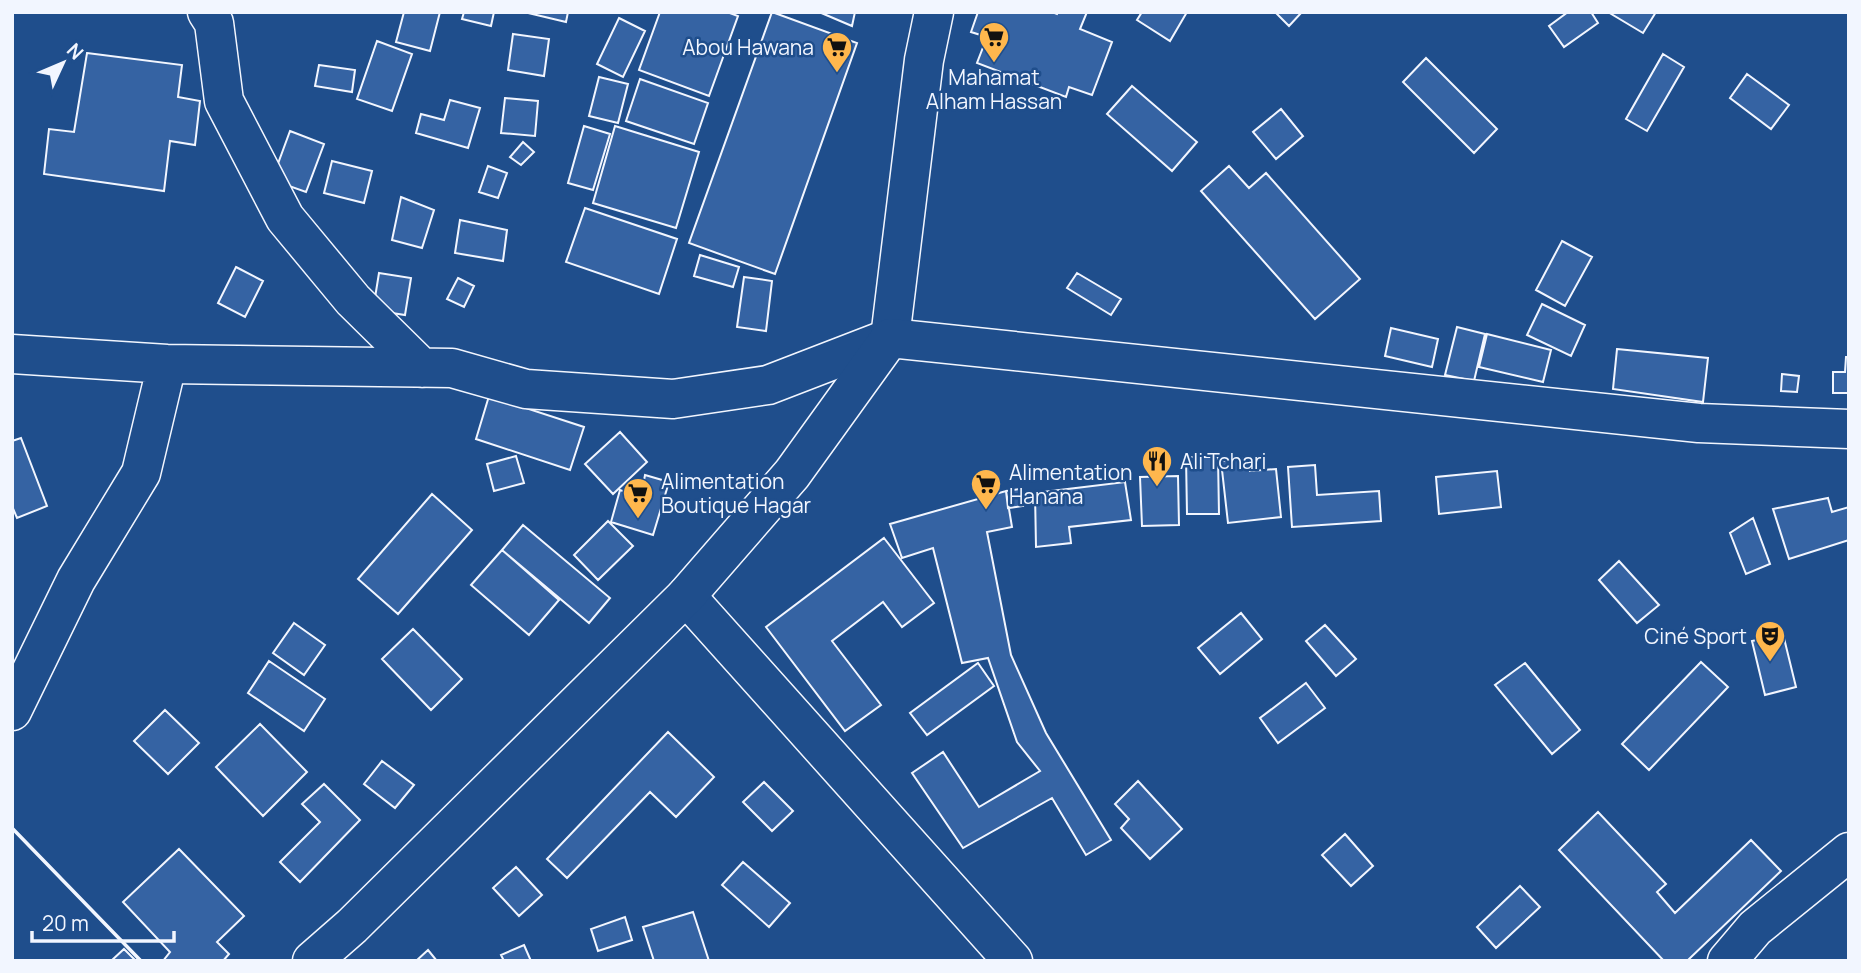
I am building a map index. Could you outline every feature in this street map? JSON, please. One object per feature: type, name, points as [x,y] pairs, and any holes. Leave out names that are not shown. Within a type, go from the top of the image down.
[{"type":"street","points":[[207,12],[214,23],[224,102],[285,218],[354,300],[422,368]]},
{"type":"street","points":[[312,961],[352,926],[686,596],[792,474],[890,338],[924,60],[934,12]]},
{"type":"street","points":[[12,354],[167,364],[452,368],[526,389],[673,399],[768,385],[890,338],[1699,423],[1849,429]]},
{"type":"street","points":[[12,710],[76,580],[141,473],[167,364]]},
{"type":"street","points":[[686,596],[1013,961]]},
{"type":"street","points":[[1727,961],[1755,928],[1849,852]]},
{"type":"building","points":[[404,12],[440,12],[430,51],[396,42]]},
{"type":"building","points":[[464,12],[494,12],[491,26],[462,19]]},
{"type":"building","points":[[524,12],[568,12],[566,22]]},
{"type":"building","points":[[660,12],[727,12],[738,16],[709,96],[639,70]]},
{"type":"building","points":[[772,12],[857,43],[775,274],[689,243]]},
{"type":"building","points":[[819,12],[855,12],[852,26]]},
{"type":"building","points":[[978,12],[1087,12],[1080,29],[1112,42],[1092,95],[1069,87],[1066,97],[977,63],[987,37],[971,32]]},
{"type":"building","points":[[1142,12],[1187,12],[1170,41],[1137,20]]},
{"type":"building","points":[[1275,12],[1302,12],[1289,26]]},
{"type":"building","points":[[1568,12],[1591,12],[1598,23],[1564,47],[1549,26]]},
{"type":"building","points":[[1608,12],[1656,12],[1643,33]]},
{"type":"building","points":[[619,18],[645,31],[623,77],[597,64]]},
{"type":"building","points":[[513,34],[549,39],[544,76],[508,70]]},
{"type":"building","points":[[377,41],[412,54],[392,111],[357,99]]},
{"type":"building","points":[[87,53],[182,65],[178,97],[200,101],[195,145],[170,141],[164,191],[44,174],[49,129],[74,132]]},
{"type":"building","points":[[1663,54],[1684,67],[1647,131],[1626,119]]},
{"type":"building","points":[[1426,58],[1497,129],[1474,153],[1403,82]]},
{"type":"building","points":[[319,65],[355,70],[352,92],[315,86]]},
{"type":"building","points":[[1747,74],[1789,105],[1771,129],[1730,98]]},
{"type":"building","points":[[599,77],[628,84],[618,123],[589,116]]},
{"type":"building","points":[[640,79],[708,103],[694,144],[626,121]]},
{"type":"building","points":[[1132,86],[1197,142],[1172,171],[1107,114]]},
{"type":"building","points":[[505,98],[538,101],[535,136],[501,133]]},
{"type":"building","points":[[450,100],[480,108],[468,148],[416,133],[421,114],[444,120]]},
{"type":"building","points":[[1281,109],[1303,136],[1276,159],[1253,132]]},
{"type":"building","points":[[584,126],[610,134],[593,190],[568,183]]},
{"type":"building","points":[[615,126],[699,152],[676,228],[593,203]]},
{"type":"building","points":[[290,131],[324,144],[306,192],[272,180]]},
{"type":"building","points":[[523,142],[534,152],[521,165],[510,157]]},
{"type":"building","points":[[332,161],[372,171],[364,203],[324,193]]},
{"type":"building","points":[[488,166],[507,173],[498,198],[479,192]]},
{"type":"building","points":[[1229,166],[1249,188],[1266,173],[1360,279],[1315,319],[1201,191]]},
{"type":"building","points":[[401,197],[434,210],[422,248],[392,240]]},
{"type":"building","points":[[585,208],[677,239],[659,294],[566,262]]},
{"type":"building","points":[[460,220],[507,230],[503,261],[455,253]]},
{"type":"building","points":[[1562,241],[1592,257],[1565,306],[1536,290]]},
{"type":"building","points":[[700,255],[739,267],[733,287],[694,276]]},
{"type":"building","points":[[236,267],[263,281],[245,317],[218,303]]},
{"type":"building","points":[[379,273],[411,278],[405,315],[373,310]]},
{"type":"building","points":[[1077,273],[1121,299],[1111,315],[1067,288]]},
{"type":"building","points":[[744,277],[772,281],[766,331],[737,327]]},
{"type":"building","points":[[458,278],[474,286],[464,307],[447,299]]},
{"type":"building","points":[[1542,304],[1585,325],[1571,356],[1527,335]]},
{"type":"building","points":[[1457,327],[1485,334],[1474,381],[1445,375]]},
{"type":"building","points":[[1391,328],[1438,339],[1432,367],[1385,356]]},
{"type":"building","points":[[1487,334],[1551,350],[1543,382],[1479,367]]},
{"type":"building","points":[[1617,349],[1708,358],[1703,402],[1613,389]]},
{"type":"building","points":[[1846,357],[1849,357],[1849,393],[1833,393],[1833,372],[1845,372]]},
{"type":"building","points":[[1782,374],[1799,376],[1797,392],[1781,391]]},
{"type":"building","points":[[489,396],[584,427],[570,470],[476,439]]},
{"type":"building","points":[[620,432],[647,462],[613,494],[585,464]]},
{"type":"building","points":[[21,438],[47,506],[17,518],[12,506],[12,441]]},
{"type":"building","points":[[516,456],[524,483],[494,491],[487,464]]},
{"type":"building","points":[[1186,457],[1218,457],[1219,514],[1187,514]]},
{"type":"building","points":[[1249,458],[1250,471],[1276,469],[1281,517],[1228,523],[1221,461]]},
{"type":"building","points":[[1315,465],[1317,495],[1379,491],[1381,521],[1292,527],[1288,467]]},
{"type":"building","points":[[1497,471],[1501,507],[1439,514],[1436,477]]},
{"type":"building","points":[[645,475],[669,482],[653,535],[611,522],[620,490],[641,497]]},
{"type":"building","points":[[1178,476],[1179,525],[1142,526],[1140,477]]},
{"type":"building","points":[[1125,482],[1131,520],[1069,527],[1071,543],[1036,547],[1035,493]]},
{"type":"building","points":[[1020,489],[1023,506],[1008,508],[1006,491]]},
{"type":"building","points":[[1006,491],[1012,527],[987,532],[1011,655],[1046,733],[1111,840],[1086,855],[1052,798],[963,848],[912,773],[943,752],[979,807],[1040,771],[1017,742],[988,658],[962,663],[933,548],[902,558],[890,524]]},
{"type":"building","points":[[432,494],[472,530],[398,614],[358,579]]},
{"type":"building","points":[[1828,498],[1832,512],[1849,507],[1849,540],[1789,559],[1773,509]]},
{"type":"building","points":[[1753,518],[1770,564],[1746,574],[1730,533]]},
{"type":"building","points":[[608,521],[633,546],[598,580],[574,555]]},
{"type":"building","points":[[523,525],[610,598],[589,623],[502,550]]},
{"type":"building","points":[[884,538],[934,603],[902,627],[883,602],[832,641],[881,705],[845,731],[766,627]]},
{"type":"building","points":[[502,550],[559,600],[529,635],[471,585]]},
{"type":"building","points":[[1619,561],[1659,605],[1637,623],[1599,580]]},
{"type":"building","points":[[1241,613],[1262,639],[1220,674],[1198,648]]},
{"type":"building","points":[[294,623],[325,645],[304,675],[273,653]]},
{"type":"building","points":[[1325,625],[1356,659],[1336,676],[1306,641]]},
{"type":"building","points":[[413,629],[462,679],[431,710],[382,659]]},
{"type":"building","points":[[1783,634],[1796,687],[1765,695],[1752,641]]},
{"type":"building","points":[[269,661],[325,699],[304,731],[248,693]]},
{"type":"building","points":[[1701,662],[1728,687],[1649,770],[1622,744]]},
{"type":"building","points":[[978,663],[994,686],[927,735],[910,713]]},
{"type":"building","points":[[1525,663],[1580,730],[1552,754],[1495,685]]},
{"type":"building","points":[[1306,683],[1325,708],[1278,743],[1260,718]]},
{"type":"building","points":[[165,710],[199,743],[168,774],[134,741]]},
{"type":"building","points":[[260,724],[307,772],[263,816],[216,767]]},
{"type":"building","points":[[668,732],[714,777],[676,817],[650,792],[567,878],[547,859]]},
{"type":"building","points":[[382,761],[414,785],[395,808],[364,784]]},
{"type":"building","points":[[1138,781],[1182,829],[1150,859],[1121,828],[1129,819],[1115,804]]},
{"type":"building","points":[[764,782],[793,811],[772,831],[743,802]]},
{"type":"building","points":[[324,784],[360,820],[300,882],[280,862],[320,822],[302,804]]},
{"type":"building","points":[[1598,812],[1666,884],[1657,892],[1675,913],[1751,840],[1781,871],[1687,961],[1664,961],[1559,850]]},
{"type":"building","points":[[1345,834],[1373,866],[1351,886],[1322,855]]},
{"type":"building","points":[[179,849],[244,916],[217,942],[229,954],[223,961],[163,961],[170,952],[123,902]]},
{"type":"building","points":[[743,862],[790,903],[769,927],[722,885]]},
{"type":"building","points":[[516,867],[542,895],[519,916],[493,888]]},
{"type":"building","points":[[1520,886],[1540,907],[1496,948],[1477,927]]},
{"type":"building","points":[[693,912],[709,961],[654,961],[643,927]]},
{"type":"building","points":[[625,917],[632,940],[598,951],[591,929]]},
{"type":"building","points":[[524,945],[531,961],[504,961],[501,955]]},
{"type":"building","points":[[124,949],[136,961],[111,961]]},
{"type":"building","points":[[428,950],[437,961],[416,961]]},
{"type":"wall","points":[[12,828],[141,961]]},
{"type":"place","name":"Mahamat Alham Hassan","points":[[994,64]]},
{"type":"place","name":"Abou Hawana","points":[[837,74]]},
{"type":"place","name":"Ali Tchari","points":[[1157,488]]},
{"type":"place","name":"Alimentation Hanana","points":[[986,511]]},
{"type":"place","name":"Alimentation Boutique Hagar","points":[[638,520]]},
{"type":"place","name":"Ciné Sport","points":[[1770,663]]}]
